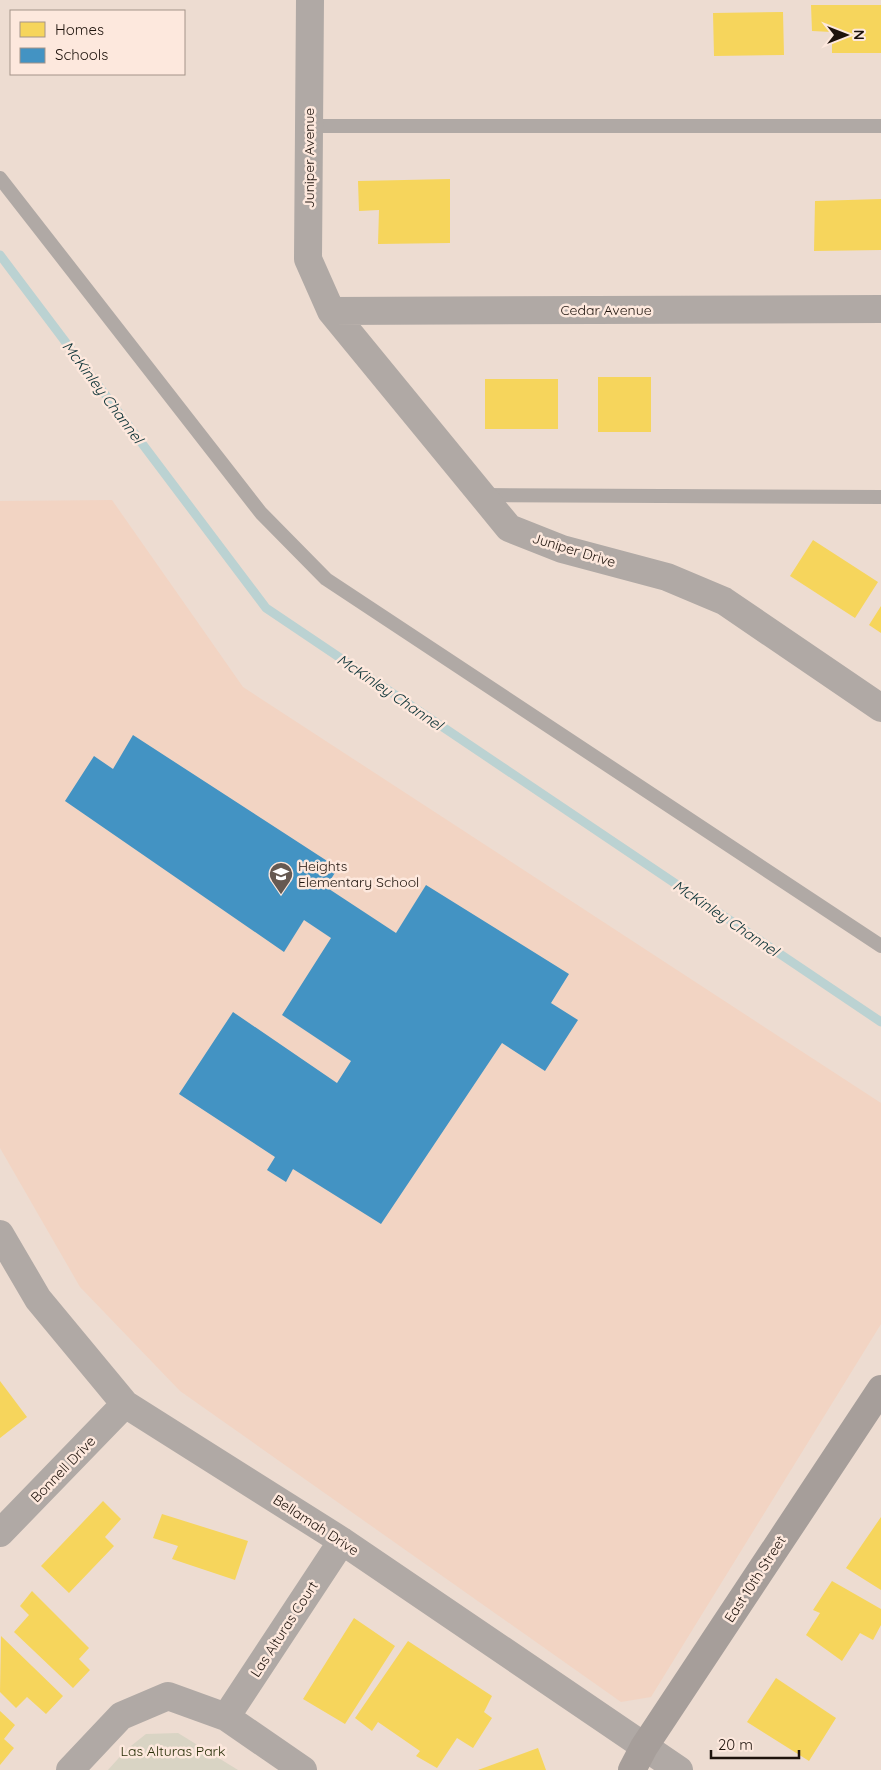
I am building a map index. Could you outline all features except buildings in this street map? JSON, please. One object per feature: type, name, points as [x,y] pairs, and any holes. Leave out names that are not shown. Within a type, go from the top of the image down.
[{"type":"main road","name":"East 10th Street","points":[[638,1758],[881,1389]]},
{"type":"street","name":"Juniper Avenue","points":[[310,0],[308,259],[332,311]]},
{"type":"street","name":"Cedar Avenue","points":[[332,311],[881,309]]},
{"type":"street","name":"Juniper Drive","points":[[332,311],[509,528],[562,548],[667,577],[724,601],[881,708]]},
{"type":"street","name":"Bellamah Drive","points":[[0,1234],[38,1299],[125,1404],[342,1541],[638,1758],[679,1770]]},
{"type":"street","name":"Bonnell Drive","points":[[3,1524],[125,1404]]},
{"type":"street","name":"Las Alturas Court","points":[[226,1717],[342,1541]]},
{"type":"street","points":[[70,1770],[121,1716],[168,1696],[226,1717],[303,1770]]},
{"type":"lane","points":[[309,126],[881,126]]},
{"type":"lane","points":[[0,178],[261,513],[326,578],[881,946]]},
{"type":"lane","points":[[482,496],[881,497]]},
{"type":"shaded area","name":"Heights Elementary School","points":[[112,500],[243,687],[881,1103],[881,1324],[651,1697],[621,1702],[180,1391],[80,1287],[0,1148],[0,501]]},
{"type":"green space","name":"Las Alturas Park","points":[[178,1733],[238,1770],[108,1770],[126,1750],[146,1734]]},
{"type":"waterway","name":"McKinley Channel","points":[[0,255],[266,608],[881,1022]]},
{"type":"place","name":"Heights Elementary School","points":[[281,895]]}]
